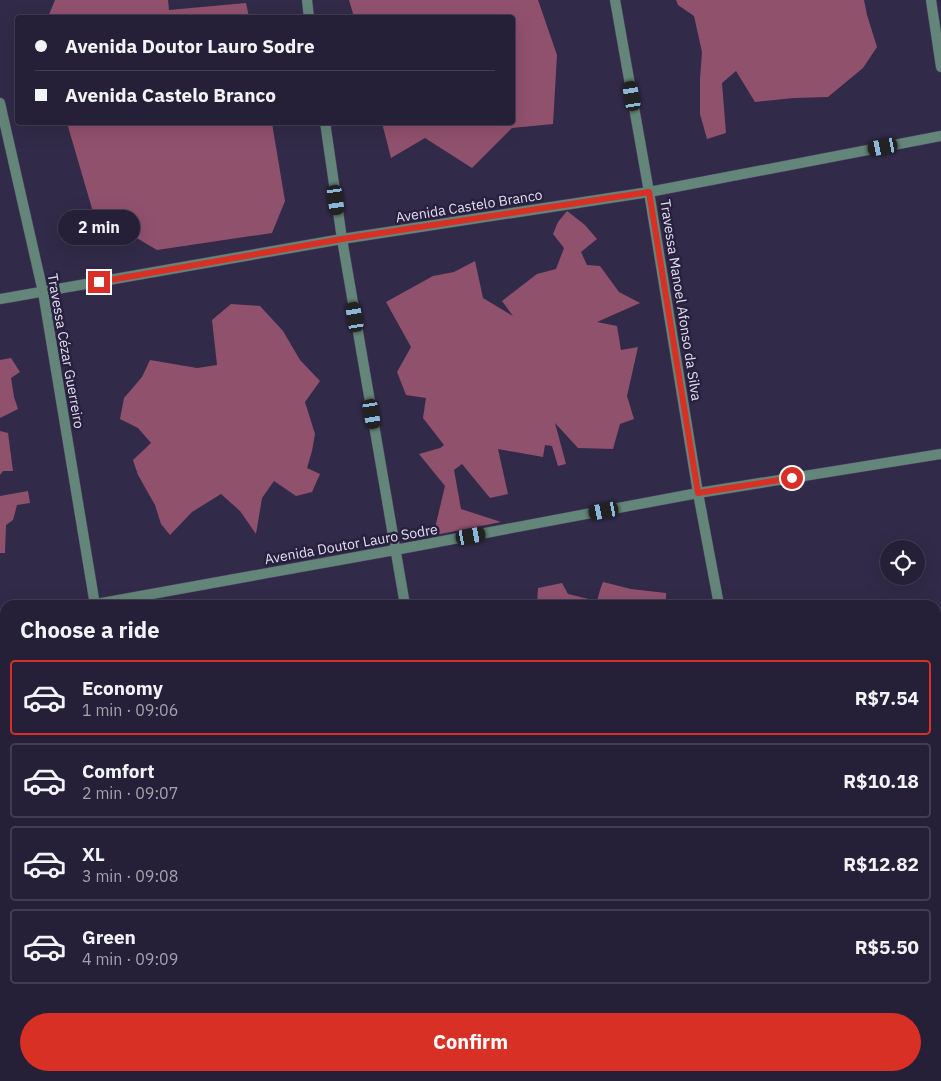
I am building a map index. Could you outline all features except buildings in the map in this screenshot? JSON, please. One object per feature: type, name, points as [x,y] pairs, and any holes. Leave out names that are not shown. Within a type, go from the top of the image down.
[{"type":"street","points":[[307,0],[309,15]]},
{"type":"street","name":"Travessa Manoel Afonso da Silva","points":[[615,0],[649,192],[698,493],[718,600]]},
{"type":"street","points":[[931,0],[941,67]]},
{"type":"street","name":"Travessa Cézar Guerreiro","points":[[0,103],[43,292],[93,600]]},
{"type":"street","points":[[325,125],[342,239],[404,600]]},
{"type":"street","name":"Avenida Castelo Branco","points":[[0,299],[342,239],[649,192],[941,136]]},
{"type":"street","name":"Avenida Doutor Lauro Sodre","points":[[121,600],[698,493],[941,454]]},
{"type":"shaded area","points":[[55,0],[168,0],[169,10],[246,3],[249,15],[49,15]]},
{"type":"shaded area","points":[[349,0],[538,0],[557,55],[553,124],[512,128],[472,168],[425,138],[391,158],[383,125],[515,125],[515,15],[353,15]]},
{"type":"shaded area","points":[[676,0],[864,0],[877,47],[863,68],[828,97],[755,102],[736,71],[722,83],[726,133],[707,139],[700,114],[702,52],[694,16],[678,5]]},
{"type":"shaded area","points":[[68,125],[272,125],[285,201],[272,233],[157,250],[93,212]]},
{"type":"shaded area","points":[[567,211],[585,225],[597,239],[581,252],[587,265],[600,266],[619,292],[640,303],[597,322],[617,326],[621,350],[638,347],[627,396],[634,419],[620,424],[613,449],[578,448],[555,423],[566,464],[558,466],[552,446],[545,445],[543,457],[498,449],[508,494],[490,498],[462,464],[454,470],[461,509],[501,522],[420,538],[435,528],[445,486],[419,454],[444,445],[423,418],[426,398],[406,395],[397,372],[411,347],[386,302],[433,276],[454,272],[475,261],[483,298],[513,316],[502,301],[537,274],[556,269],[564,248],[553,234],[558,222]]},
{"type":"shaded area","points":[[231,304],[260,306],[283,331],[300,360],[320,381],[305,402],[315,434],[307,468],[320,474],[312,492],[296,496],[274,481],[262,498],[256,534],[240,511],[221,494],[192,512],[170,535],[161,524],[155,505],[138,475],[133,460],[151,443],[138,428],[120,419],[124,398],[142,377],[150,360],[197,368],[217,365],[212,320]]},
{"type":"shaded area","points":[[11,358],[20,372],[11,378],[18,409],[0,418],[0,360]]},
{"type":"shaded area","points":[[0,431],[8,433],[13,471],[3,471],[0,475]]},
{"type":"shaded area","points":[[28,491],[30,503],[17,505],[13,520],[6,525],[5,553],[0,553],[0,496]]},
{"type":"shaded area","points":[[603,582],[631,589],[666,593],[666,600],[597,600]]},
{"type":"shaded area","points":[[562,583],[568,594],[593,600],[537,600],[538,588]]},
{"type":"route","points":[[99,282],[342,239],[649,192],[698,493],[792,478]]}]
